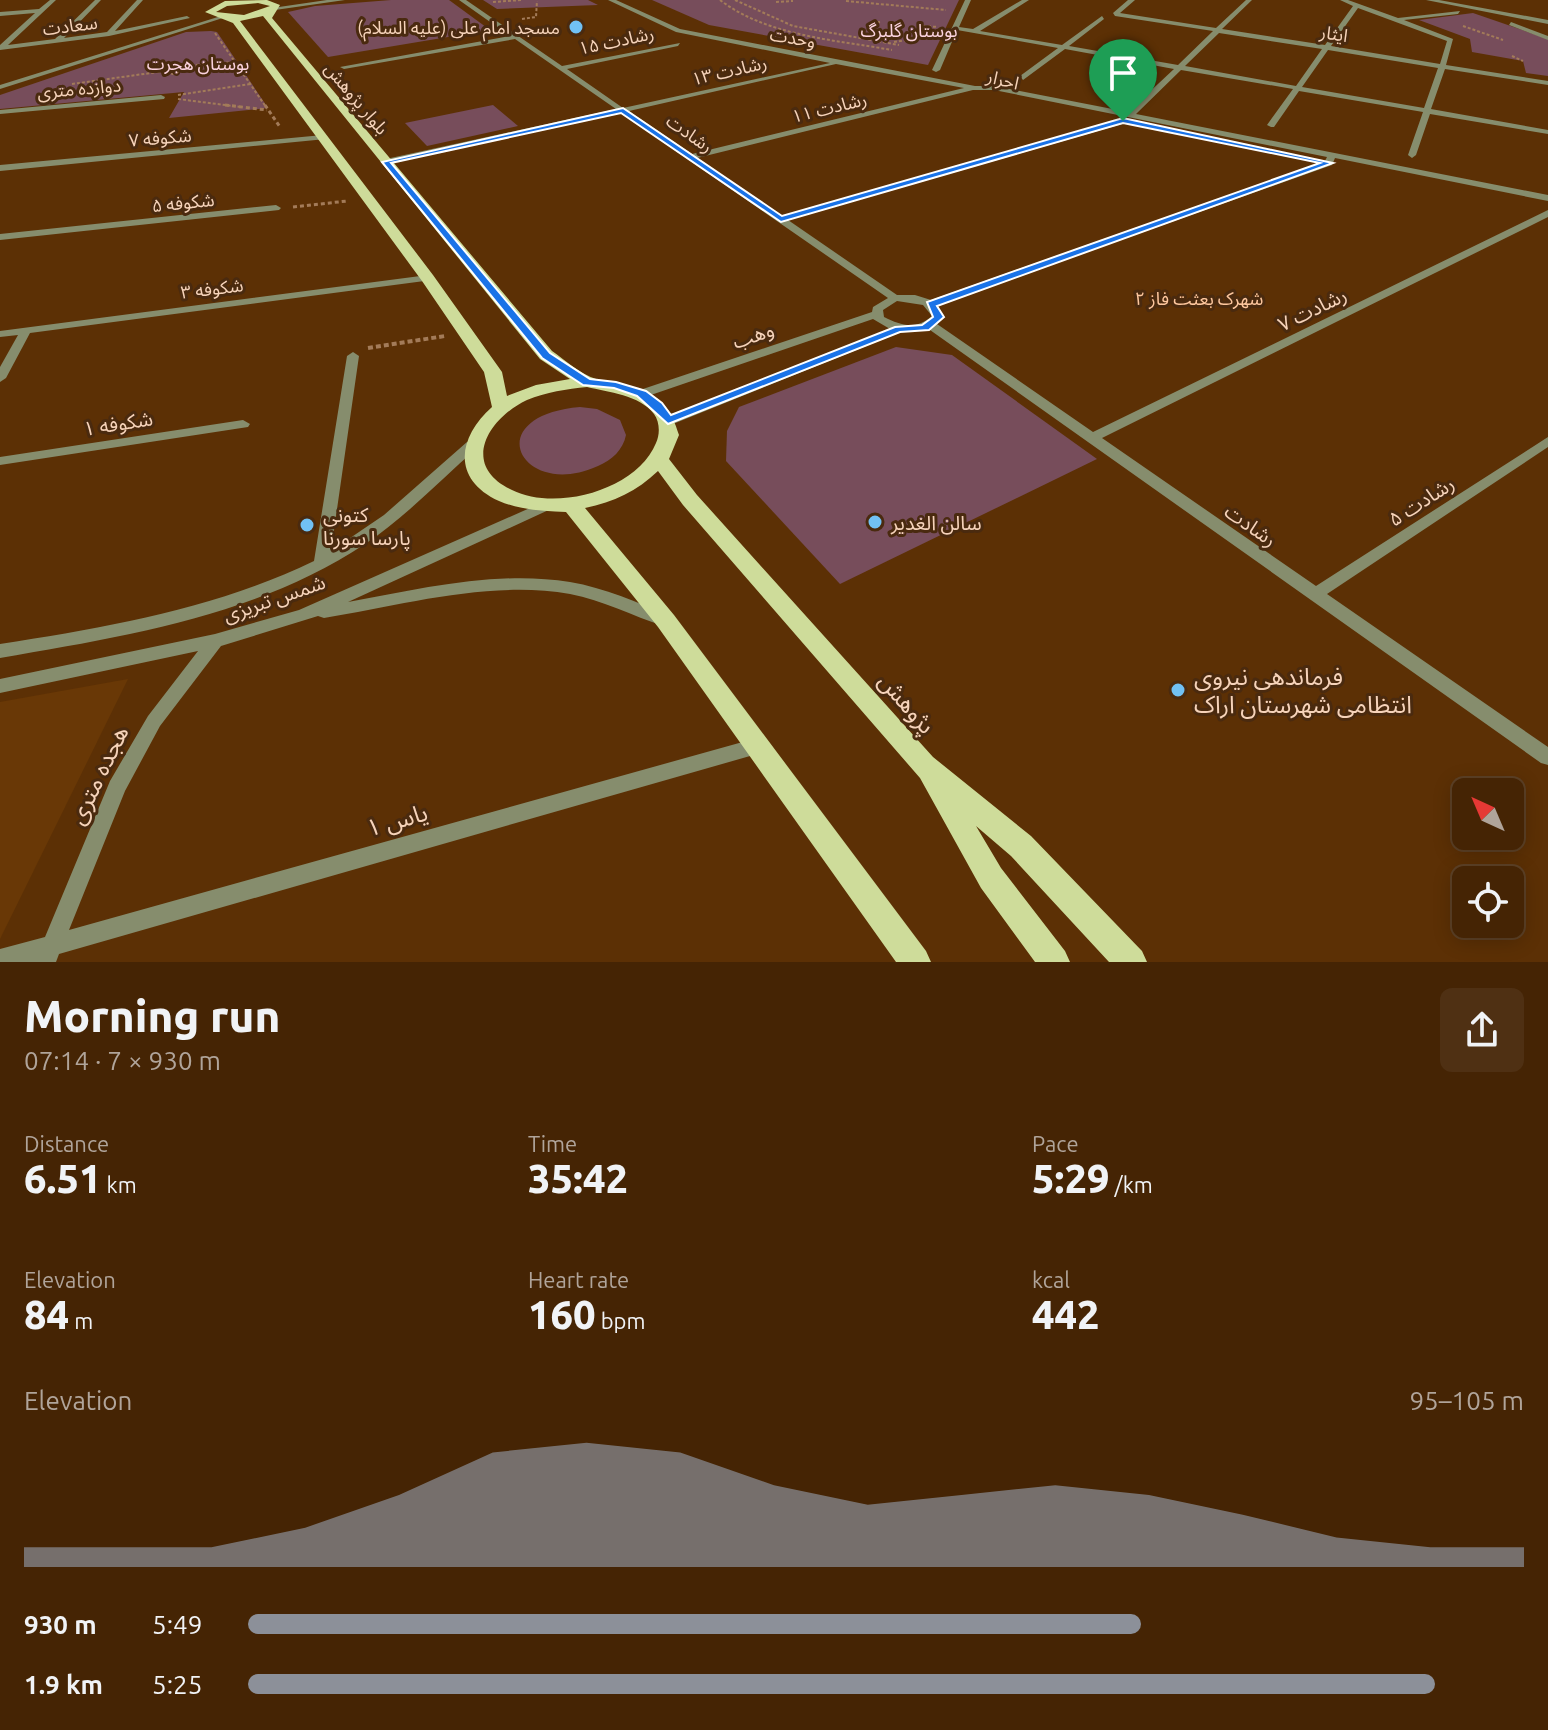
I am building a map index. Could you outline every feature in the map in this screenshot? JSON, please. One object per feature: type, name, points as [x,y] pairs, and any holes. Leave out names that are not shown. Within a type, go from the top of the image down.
[{"type":"main road","points":[[269,5],[214,5],[211,15],[236,21],[428,278],[493,372],[501,407]]},
{"type":"main road","points":[[225,17],[269,5]]},
{"type":"main road","name":"بلوار پژوهش","points":[[269,5],[267,18],[546,355],[587,382]]},
{"type":"main road","points":[[587,382],[616,385],[641,394],[658,406],[668,421],[669,445],[661,461],[625,490],[559,505],[505,496],[484,482],[472,464],[472,445],[482,425],[501,407],[527,394],[587,382]]},
{"type":"main road","name":"پژوهش","points":[[661,461],[690,500],[924,765],[1021,846],[1131,962]]},
{"type":"main road","points":[[559,505],[666,621],[915,962]]},
{"type":"main road","points":[[924,765],[991,878],[1054,962]]},
{"type":"street","points":[[1,47],[53,0]]},
{"type":"street","points":[[57,41],[98,0]]},
{"type":"street","points":[[109,34],[140,0]]},
{"type":"street","points":[[269,5],[342,0]]},
{"type":"street","name":"رشادت","points":[[462,0],[895,298]]},
{"type":"street","name":"وحدت","points":[[611,0],[678,31],[975,88]]},
{"type":"street","points":[[936,70],[968,0]]},
{"type":"street","points":[[975,31],[1026,0]]},
{"type":"street","name":"ایثار","points":[[1132,0],[1115,14],[1548,83]]},
{"type":"street","points":[[781,219],[1127,118],[1249,0]]},
{"type":"street","points":[[1343,0],[1450,39],[1430,111],[1412,155]]},
{"type":"street","points":[[1429,0],[1477,11],[1548,19]]},
{"type":"street","points":[[1455,0],[1548,19]]},
{"type":"street","points":[[0,78],[191,17],[214,5]]},
{"type":"street","points":[[1271,125],[1357,5]]},
{"type":"street","points":[[0,14],[41,11]]},
{"type":"street","points":[[1477,11],[1548,38]]},
{"type":"street","points":[[1397,20],[1458,12]]},
{"type":"street","name":"سعادت","points":[[1,47],[109,34],[191,17]]},
{"type":"street","points":[[0,87],[225,17]]},
{"type":"street","points":[[1023,78],[1102,18]]},
{"type":"street","points":[[955,28],[1548,132]]},
{"type":"street","points":[[344,67],[516,37]]},
{"type":"street","name":"رشادت ۱۵","points":[[561,68],[678,44]]},
{"type":"street","name":"رشادت ۱۳","points":[[386,162],[842,62]]},
{"type":"street","name":"احرار","points":[[975,88],[1548,206]]},
{"type":"street","name":"رشادت ۱۱","points":[[690,157],[975,88]]},
{"type":"street","name":"دوازده متری","points":[[0,112],[161,97]]},
{"type":"street","name":"شکوفه ۷","points":[[0,168],[323,137]]},
{"type":"street","points":[[899,329],[884,323],[876,314],[880,304],[895,298],[914,298],[931,304],[1331,159]]},
{"type":"street","name":"احرار","points":[[1331,159],[1548,198]]},
{"type":"street","name":"شکوفه ۵","points":[[0,237],[276,208]]},
{"type":"street","name":"رشادت ۷","points":[[1092,438],[1548,213]]},
{"type":"street","name":"شکوفه ۳","points":[[0,334],[428,278]]},
{"type":"street","points":[[668,421],[899,329],[931,325],[938,317],[931,304]]},
{"type":"street","name":"وهب","points":[[641,394],[876,314]]},
{"type":"street","name":"رشادت","points":[[931,325],[1548,757]]},
{"type":"street","points":[[0,378],[26,331]]},
{"type":"street","points":[[321,564],[353,356]]},
{"type":"street","name":"شکوفه ۱","points":[[0,461],[243,424]]},
{"type":"street","name":"رشادت ۵","points":[[1315,594],[1548,441]]},
{"type":"street","name":"شمس تبریزی","points":[[0,651],[168,623],[249,599],[321,564],[362,539],[472,445]]},
{"type":"street","name":"شمس تبریزی","points":[[0,686],[215,641],[304,615],[559,505]]},
{"type":"street","points":[[304,615],[481,589],[552,585],[613,598],[666,621]]},
{"type":"street","name":"هجده متری","points":[[48,953],[117,787],[154,721],[215,641]]},
{"type":"street","name":"یاس ۱","points":[[0,960],[48,953],[757,746]]},
{"type":"path","points":[[531,0],[539,0],[538,8]]},
{"type":"path","points":[[720,1],[735,0],[749,9],[800,26],[899,45]]},
{"type":"path","points":[[889,5],[891,0]]},
{"type":"path","points":[[720,1],[736,11],[790,30],[892,50]]},
{"type":"path","points":[[776,2],[793,1]]},
{"type":"path","points":[[846,1],[963,11]]},
{"type":"path","points":[[736,11],[749,9]]},
{"type":"path","points":[[1429,16],[1513,44]]},
{"type":"path","points":[[868,24],[880,22]]},
{"type":"path","points":[[790,30],[800,26]]},
{"type":"path","points":[[210,32],[215,33],[289,140]]},
{"type":"path","points":[[894,42],[908,40]]},
{"type":"path","points":[[67,85],[158,72],[173,66],[188,68],[235,62]]},
{"type":"path","points":[[158,72],[174,74],[188,68]]},
{"type":"path","points":[[161,97],[250,84]]},
{"type":"path","points":[[161,97],[268,110]]},
{"type":"path","points":[[276,208],[369,199]]},
{"type":"path","points":[[353,356],[371,346],[466,333]]},
{"type":"shaded area","points":[[128,679],[0,939],[0,702]]},
{"type":"green space","points":[[391,0],[449,0],[490,30],[328,57],[288,12],[315,6]]},
{"type":"green space","points":[[483,0],[588,0],[598,5],[497,9]]},
{"type":"green space","name":"بوستان گلبرگ","points":[[652,0],[959,0],[928,65],[709,25]]},
{"type":"green space","points":[[1473,13],[1548,39],[1548,76],[1526,73],[1523,61],[1472,52],[1470,39],[1419,20]]},
{"type":"green space","name":"بوستان هجرت","points":[[186,32],[217,32],[268,108],[169,118],[184,92],[0,109],[0,95]]},
{"type":"green space","points":[[493,105],[518,126],[427,146],[405,123]]},
{"type":"green space","name":"سالن الغدیر","points":[[896,347],[952,355],[1097,459],[840,584],[726,461],[727,431],[739,407]]},
{"type":"green space","points":[[580,407],[597,409],[620,420],[626,435],[616,454],[598,466],[571,474],[548,473],[531,465],[522,453],[520,439],[529,425],[548,414]]},
{"type":"place","name":"مسجد امام علی (علیه السلام)","points":[[576,27]]},
{"type":"place","name":"سالن الغدیر","points":[[875,522]]},
{"type":"place","name":"کتونی پارسا سورنا","points":[[307,525]]},
{"type":"place","name":"فرماندهی نیروی انتظامی شهرستان اراک","points":[[1178,690]]},
{"type":"district","name":"شهرک بعثت فاز ۲","points":[[1199,298]]},
{"type":"route","points":[[623,110],[781,219],[1123,121],[1329,163],[931,304],[938,317],[936,322],[925,328],[899,329],[668,421],[658,406],[641,394],[616,385],[587,382],[546,355],[386,162],[623,110]]}]
